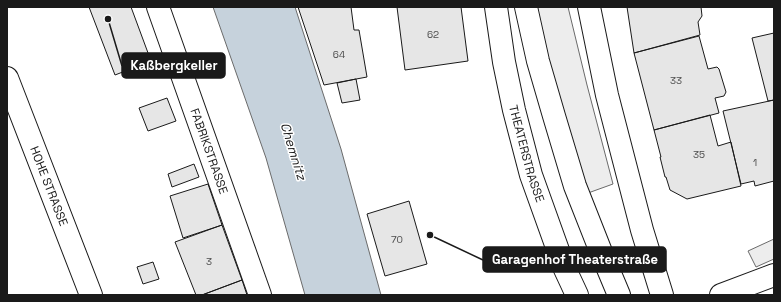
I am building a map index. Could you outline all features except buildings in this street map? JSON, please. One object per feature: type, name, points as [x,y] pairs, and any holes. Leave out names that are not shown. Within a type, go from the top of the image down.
[{"type":"street","name":"FABRIKSTRASSE","points":[[158,7],[260,295]]},
{"type":"street","name":"THEATERSTRASSE","points":[[496,7],[504,62],[514,110],[531,175],[564,267],[577,295]]},
{"type":"street","points":[[526,7],[538,61],[575,186],[619,295]]},
{"type":"street","points":[[589,7],[607,95],[642,230],[662,295]]},
{"type":"street","name":"HOHE STRASSE","points":[[7,78],[91,295]]},
{"type":"street","points":[[721,295],[774,275]]},
{"type":"shaded area","points":[[533,7],[568,7],[613,184],[588,193]]},
{"type":"shaded area","points":[[774,239],[774,259],[756,267],[748,251]]},
{"type":"water","name":"Chemnitz","points":[[213,7],[295,7],[341,149],[381,295],[305,295],[266,158]]},
{"type":"place","name":"Kaßbergkeller","points":[[108,19]]},
{"type":"place","name":"Garagenhof Theaterstraße","points":[[430,235]]}]
